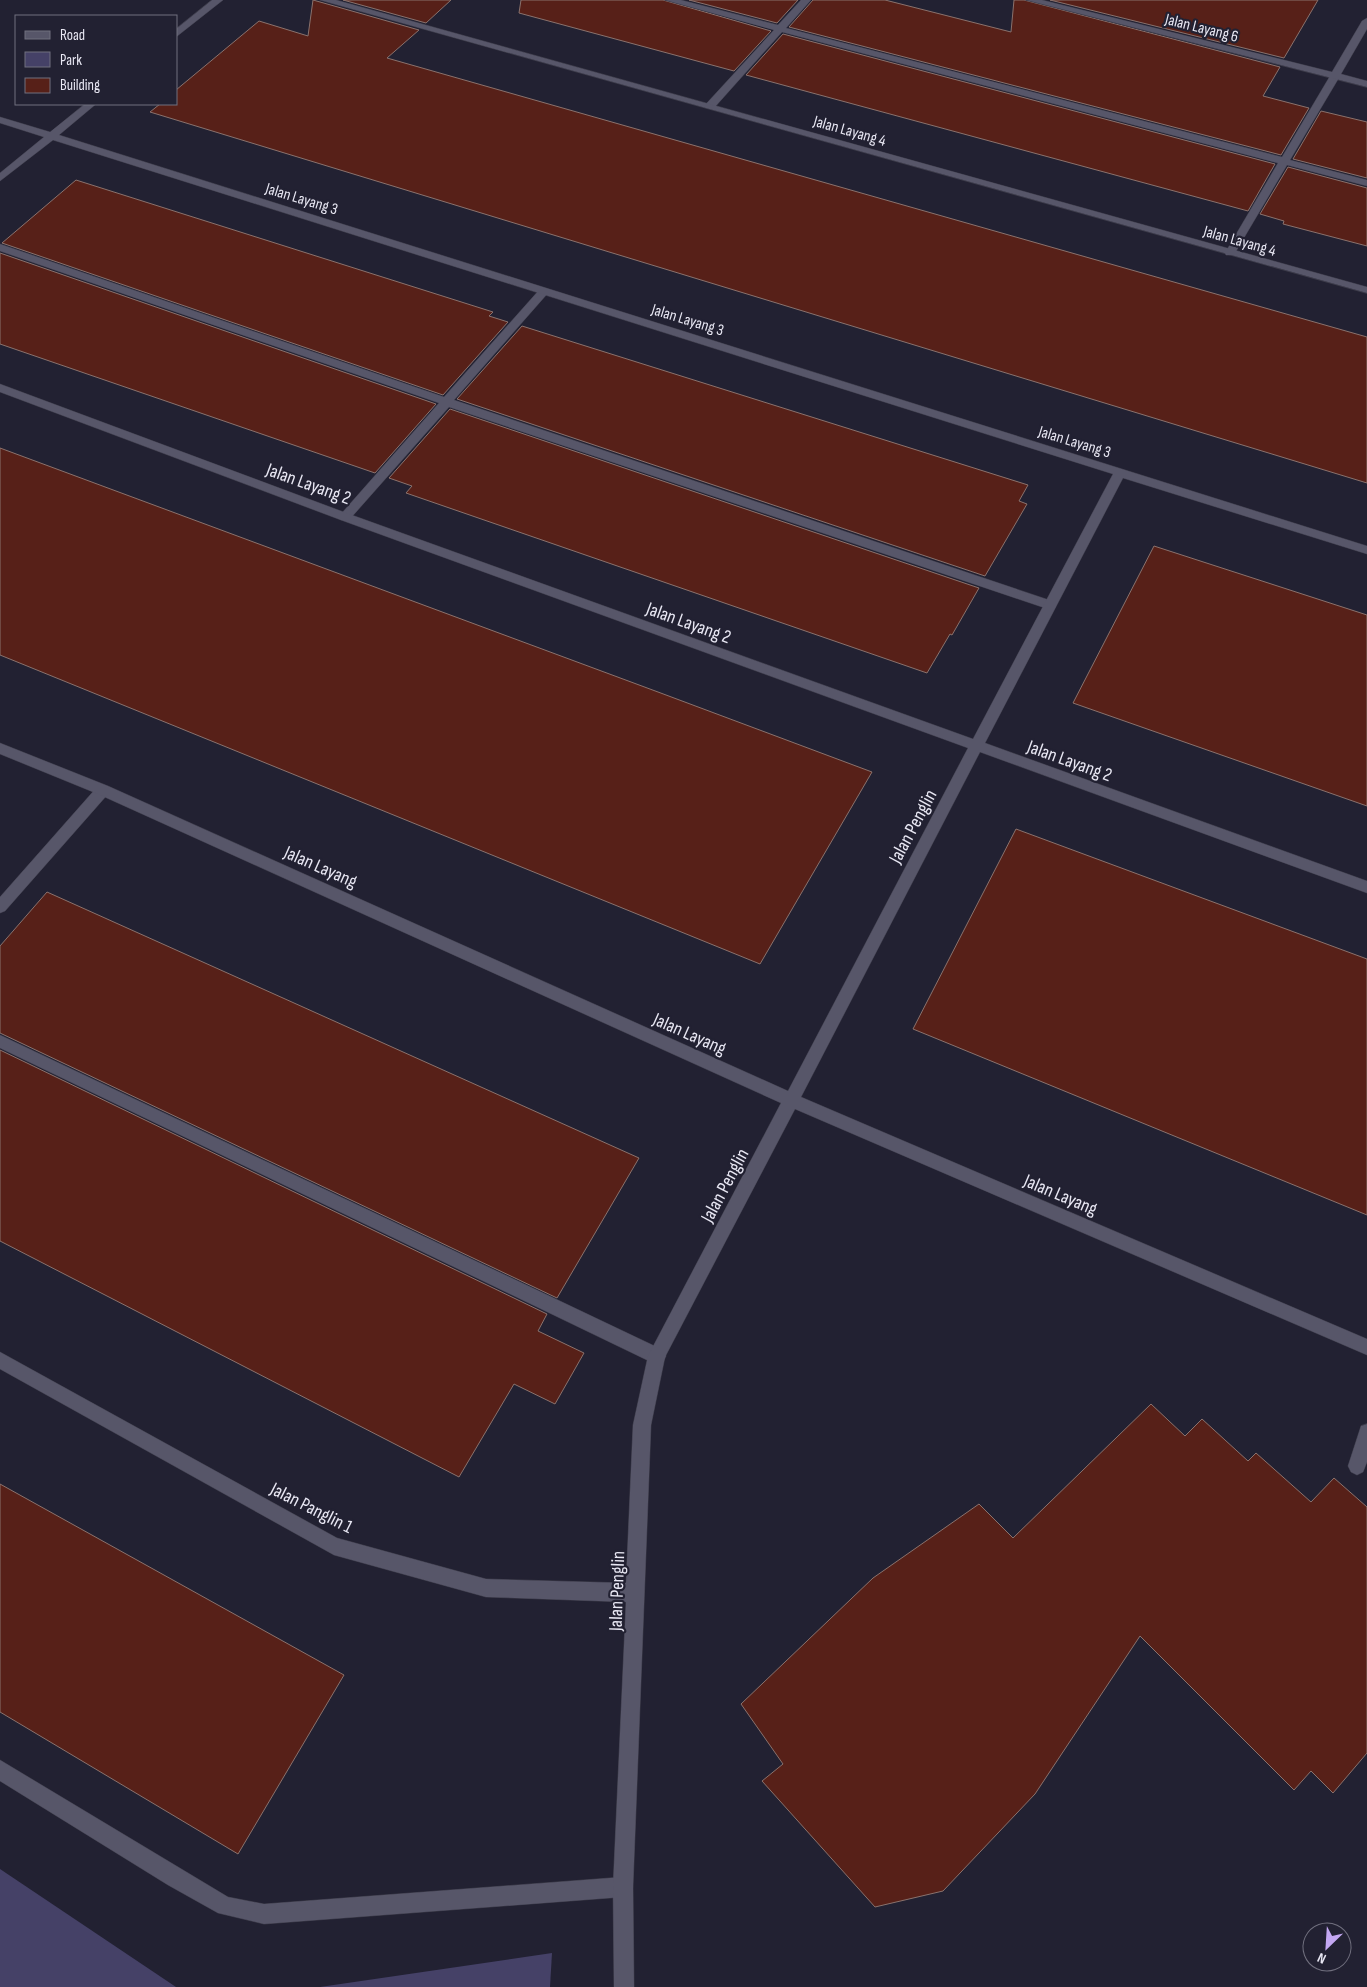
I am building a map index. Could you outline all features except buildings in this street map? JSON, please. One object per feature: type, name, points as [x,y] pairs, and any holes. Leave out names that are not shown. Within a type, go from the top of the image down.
[{"type":"street","points":[[178,32],[218,0]]},
{"type":"street","name":"Jalan Layang 4","points":[[325,0],[1367,290]]},
{"type":"street","points":[[670,0],[1367,183]]},
{"type":"street","points":[[710,106],[806,0]]},
{"type":"street","name":"Jalan Layang 6","points":[[1031,0],[1367,84]]},
{"type":"street","points":[[1230,252],[1367,22]]},
{"type":"street","points":[[0,178],[90,105]]},
{"type":"street","name":"Jalan Layang 3","points":[[0,120],[1367,550]]},
{"type":"street","points":[[0,247],[447,402],[1050,605]]},
{"type":"street","points":[[345,517],[544,291]]},
{"type":"street","name":"Jalan Layang 2","points":[[0,388],[345,517],[1367,887]]},
{"type":"street","name":"Jalan Penglin","points":[[624,1987],[623,1887],[642,1425],[657,1356],[1120,472]]},
{"type":"street","name":"Jalan Layang","points":[[0,748],[103,790],[791,1100],[1367,1347]]},
{"type":"street","points":[[0,906],[103,790]]},
{"type":"street","points":[[0,1041],[657,1356]]},
{"type":"street","name":"Jalan Panglin 1","points":[[0,1360],[334,1546],[486,1588],[636,1593]]},
{"type":"street","points":[[1357,1466],[1367,1432]]},
{"type":"street","points":[[0,1770],[175,1878],[226,1906],[264,1914],[623,1887]]},
{"type":"green space","points":[[0,1869],[176,1987],[0,1987]]},
{"type":"green space","points":[[552,1953],[550,1987],[320,1987]]}]
